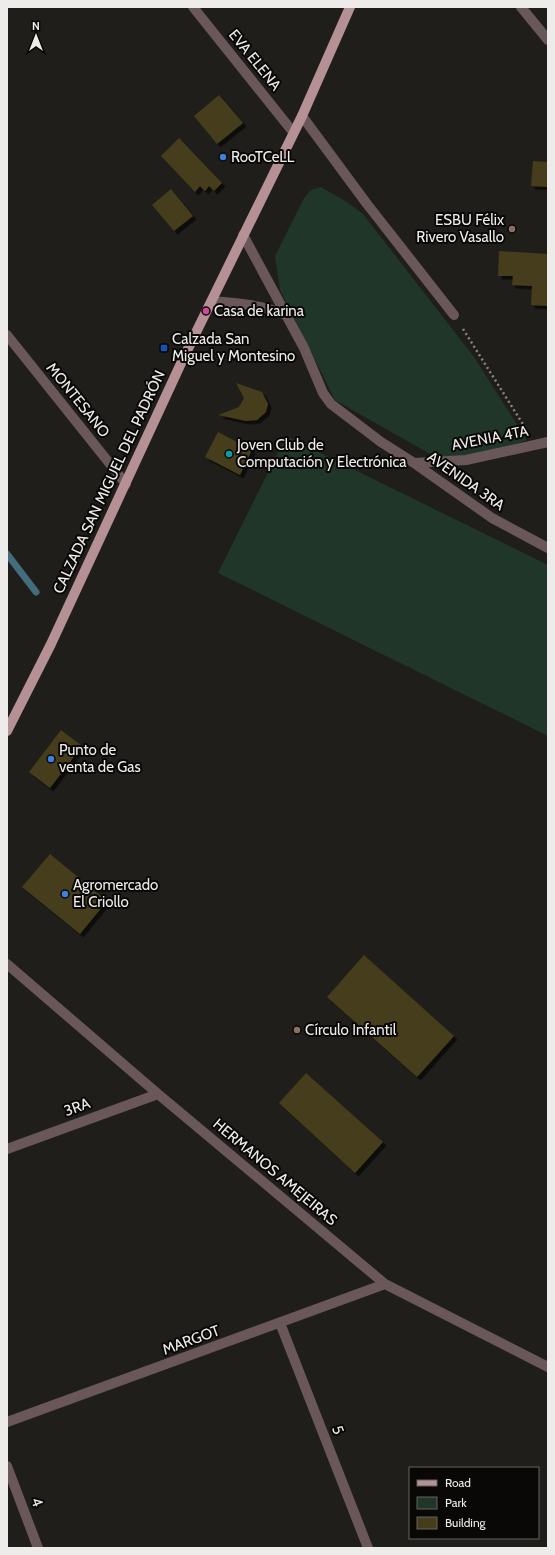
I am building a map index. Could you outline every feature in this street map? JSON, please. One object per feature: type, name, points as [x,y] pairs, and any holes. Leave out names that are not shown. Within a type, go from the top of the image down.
[{"type":"main road","name":"CALZADA SAN MIGUEL DEL PADRÓN","points":[[7,730],[51,644],[183,359],[302,116],[350,7]]},
{"type":"street","name":"EVA ELENA","points":[[193,7],[293,132]]},
{"type":"street","points":[[521,7],[548,40]]},
{"type":"street","points":[[302,116],[367,204],[454,315]]},
{"type":"street","name":"AVENIDA 3RA","points":[[244,235],[304,348],[323,393],[331,404],[381,442],[414,463],[492,518],[548,548]]},
{"type":"street","points":[[212,301],[254,305],[270,308],[286,314]]},
{"type":"street","name":"MONTESANO","points":[[7,335],[126,484]]},
{"type":"street","name":"AVENIA 4TA","points":[[414,463],[466,460],[548,442]]},
{"type":"street","name":"HERMANOS AMEJEIRAS","points":[[7,964],[158,1094],[385,1284],[548,1367]]},
{"type":"street","name":"3RA","points":[[7,1149],[158,1094]]},
{"type":"street","name":"MARGOT","points":[[7,1422],[385,1284]]},
{"type":"street","name":"5","points":[[280,1323],[368,1548]]},
{"type":"street","name":"4","points":[[7,1466],[38,1548]]},
{"type":"path","points":[[454,315],[530,434]]},
{"type":"green space","points":[[321,187],[347,202],[363,214],[474,357],[527,440],[469,461],[437,458],[335,400],[280,290],[275,256],[304,198],[311,190]]},
{"type":"green space","points":[[286,436],[548,565],[548,736],[218,573]]},
{"type":"building","points":[[219,95],[243,123],[217,144],[194,116]]},
{"type":"building","points":[[179,138],[222,183],[214,191],[209,186],[205,191],[200,186],[195,192],[161,156]]},
{"type":"building","points":[[533,161],[548,162],[548,187],[531,186]]},
{"type":"building","points":[[171,189],[193,216],[174,231],[152,205]]},
{"type":"building","points":[[499,251],[548,254],[548,306],[531,305],[532,286],[512,285],[513,276],[498,276]]},
{"type":"building","points":[[236,383],[262,392],[268,404],[266,412],[257,420],[246,421],[218,415],[239,407],[244,398]]},
{"type":"building","name":"Joven Club de Computación y Electrónica","points":[[218,432],[252,450],[240,475],[205,457]]},
{"type":"building","points":[[61,730],[82,746],[50,788],[29,772]]},
{"type":"building","name":"Agromercado El Criollo","points":[[50,854],[107,901],[80,934],[22,887]]},
{"type":"building","points":[[364,955],[454,1036],[417,1077],[327,997]]},
{"type":"building","points":[[306,1073],[383,1142],[355,1173],[279,1103]]},
{"type":"waterway","points":[[7,554],[36,592]]},
{"type":"place","name":"RooTCeLL","points":[[223,157]]},
{"type":"place","name":"ESBU Félix Rivero Vasallo","points":[[512,229]]},
{"type":"place","name":"Casa de karina","points":[[206,311]]},
{"type":"place","name":"Calzada San Miguel y Montesino","points":[[164,348]]},
{"type":"place","name":"Joven Club de Computación y Electrónica","points":[[229,454]]},
{"type":"place","name":"Punto de venta de Gas","points":[[51,759]]},
{"type":"place","name":"Agromercado El Criollo","points":[[65,894]]},
{"type":"place","name":"Círculo Infantil","points":[[297,1030]]}]
